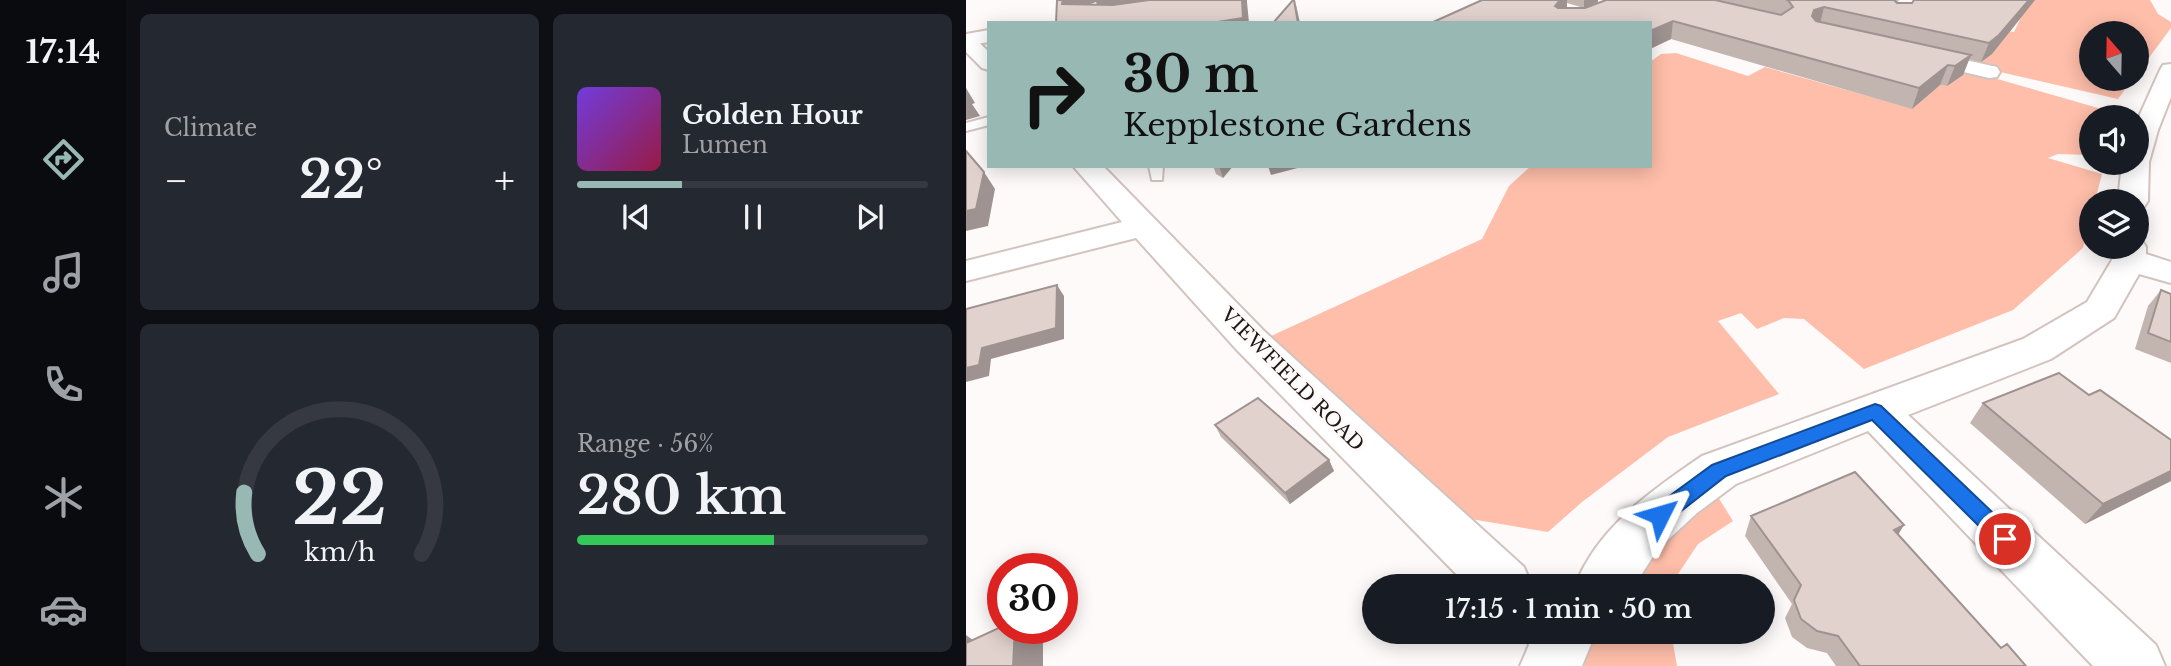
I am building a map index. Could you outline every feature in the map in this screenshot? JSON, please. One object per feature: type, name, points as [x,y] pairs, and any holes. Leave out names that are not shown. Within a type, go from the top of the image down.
[{"type":"street","points":[[966,40],[987,36]]},
{"type":"street","points":[[966,40],[987,62]]},
{"type":"street","points":[[1897,51],[1989,72]]},
{"type":"street","points":[[2149,136],[2163,109],[2171,71]]},
{"type":"street","name":"VIEWFIELD ROAD","points":[[1089,168],[1250,340],[1493,574]]},
{"type":"street","points":[[966,271],[1144,226]]},
{"type":"street","points":[[1611,574],[1640,533],[1679,498],[1719,470],[2036,349],[2101,310],[2126,259]]},
{"type":"street","points":[[2141,259],[2171,274]]},
{"type":"street","points":[[1875,411],[2135,666]]},
{"type":"lane","points":[[966,127],[987,122]]},
{"type":"shaded area","points":[[2033,0],[2150,0],[2158,14],[2171,22],[2171,28],[2149,58],[2149,21],[2079,21],[2079,90],[1939,58],[1996,29],[2014,32],[2026,7]]},
{"type":"shaded area","points":[[1676,53],[1748,76],[1765,67],[1910,108],[1940,85],[1947,86],[1931,60],[2088,105],[2079,105],[2079,155],[2058,154],[2048,158],[2079,167],[2079,175],[2102,175],[2098,189],[2079,189],[2079,252],[2013,310],[1864,369],[1804,319],[1784,318],[1757,329],[1741,313],[1718,321],[1779,394],[1668,437],[1582,502],[1548,532],[1465,518],[1267,338],[1482,239],[1509,186],[1529,168],[1652,168],[1652,61],[1661,54]]},
{"type":"shaded area","points":[[2083,91],[2124,91],[2118,99]]},
{"type":"shaded area","points":[[1708,481],[1733,521],[1698,544],[1678,574],[1635,574]]},
{"type":"shaded area","points":[[1586,644],[1673,644],[1677,666],[1574,666]]},
{"type":"building","points":[[1057,0],[1063,0],[1062,4],[1113,5],[1149,0],[1242,0],[1243,18],[1224,21],[1056,21]]},
{"type":"building","points":[[1293,0],[1294,0],[1298,21],[1275,21]]},
{"type":"building","points":[[1482,0],[1560,0],[1555,6],[1558,8],[1585,8],[1606,0],[1715,0],[1781,15],[1793,7],[1788,0],[1894,0],[1897,3],[1912,3],[1914,0],[2029,0],[1989,43],[1824,7],[1814,10],[1812,16],[1816,21],[1971,55],[1955,66],[1948,65],[1919,88],[1673,21],[1652,30],[1652,21],[1435,21]]},
{"type":"building","points":[[966,151],[984,172],[976,209],[966,211]]},
{"type":"building","points":[[1057,285],[1056,328],[982,348],[979,365],[966,368],[966,309]]},
{"type":"building","points":[[2161,290],[2171,294],[2171,342],[2148,333]]},
{"type":"building","points":[[2059,373],[2089,395],[2100,390],[2171,440],[2171,471],[2103,504],[1983,403]]},
{"type":"building","points":[[1258,398],[1329,460],[1285,493],[1215,425]]},
{"type":"building","points":[[1855,472],[1904,525],[1894,530],[2001,648],[2007,644],[2026,666],[1860,666],[1838,636],[1817,631],[1801,619],[1794,600],[1801,585],[1751,516]]},
{"type":"building","points":[[987,633],[987,644],[1014,644],[1013,666],[966,666],[966,643]]},
{"type":"route","points":[[1660,515],[1719,470],[1875,411],[2005,539]]}]
